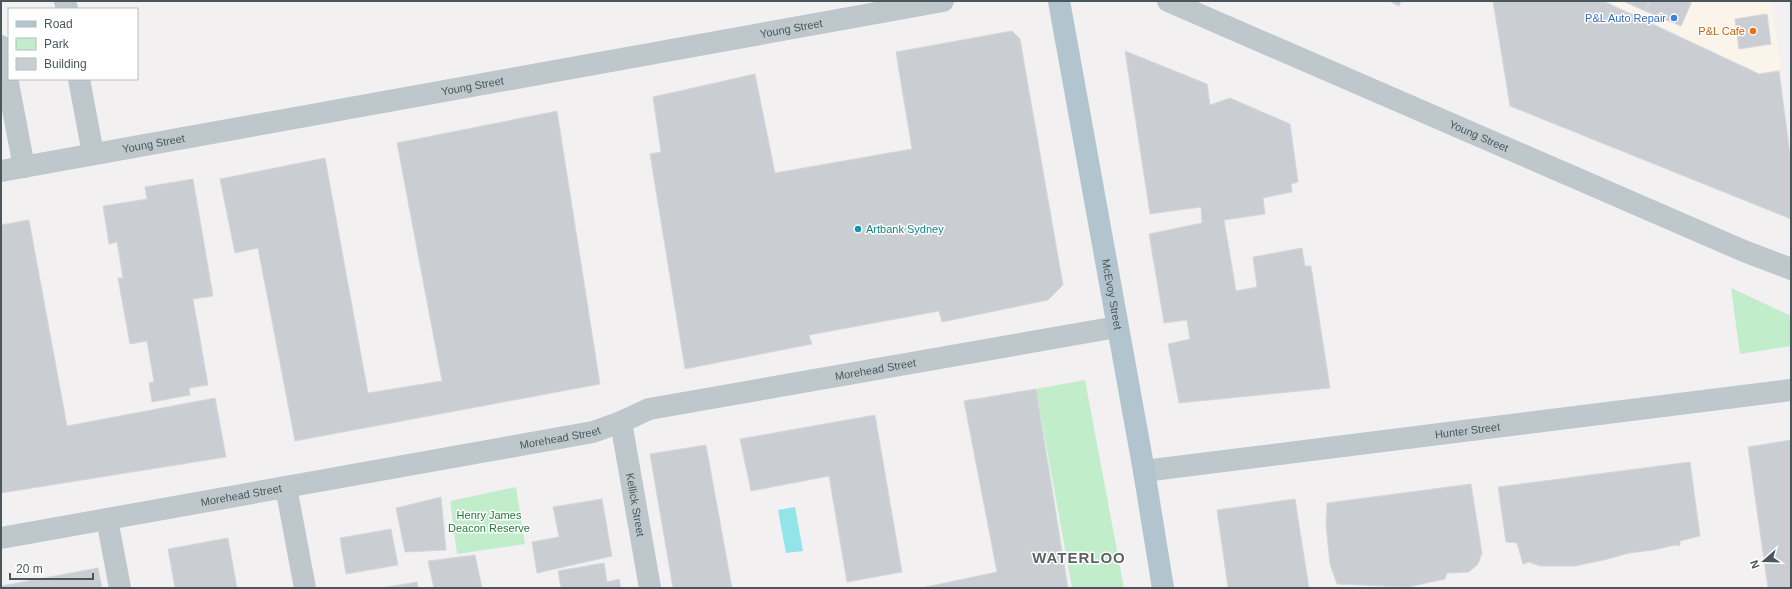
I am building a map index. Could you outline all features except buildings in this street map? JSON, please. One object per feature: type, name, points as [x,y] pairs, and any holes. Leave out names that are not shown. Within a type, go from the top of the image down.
[{"type":"main road","name":"McEvoy Street","points":[[1059,1],[1144,470],[1163,588]]},
{"type":"street","name":"Young Street","points":[[1,171],[943,1]]},
{"type":"street","name":"Young Street","points":[[1168,1],[1736,248],[1791,270]]},
{"type":"street","points":[[1,46],[24,167]]},
{"type":"street","points":[[79,80],[93,154]]},
{"type":"street","name":"Morehead Street","points":[[1,538],[593,432],[621,422],[649,409],[1117,327]]},
{"type":"street","name":"Hunter Street","points":[[1144,470],[1791,390]]},
{"type":"street","name":"Kellick Street","points":[[621,422],[650,588]]},
{"type":"street","points":[[286,487],[305,588]]},
{"type":"street","points":[[107,519],[120,588]]},
{"type":"shaded area","points":[[1607,1],[1771,1],[1781,69],[1759,73]]},
{"type":"green space","points":[[1731,288],[1791,316],[1791,346],[1740,354]]},
{"type":"green space","points":[[1085,380],[1124,588],[1072,588],[1036,389]]},
{"type":"green space","name":"Henry James Deacon Reserve","points":[[516,487],[525,544],[457,554],[450,501]]},
{"type":"water","points":[[795,507],[803,551],[786,553],[778,510]]},
{"type":"place","name":"P&L Auto Repair","points":[[1674,18]]},
{"type":"place","name":"P&L Cafe","points":[[1753,31]]},
{"type":"place","name":"Artbank Sydney","points":[[858,229]]},
{"type":"district","name":"WATERLOO","points":[[1079,557]]}]
